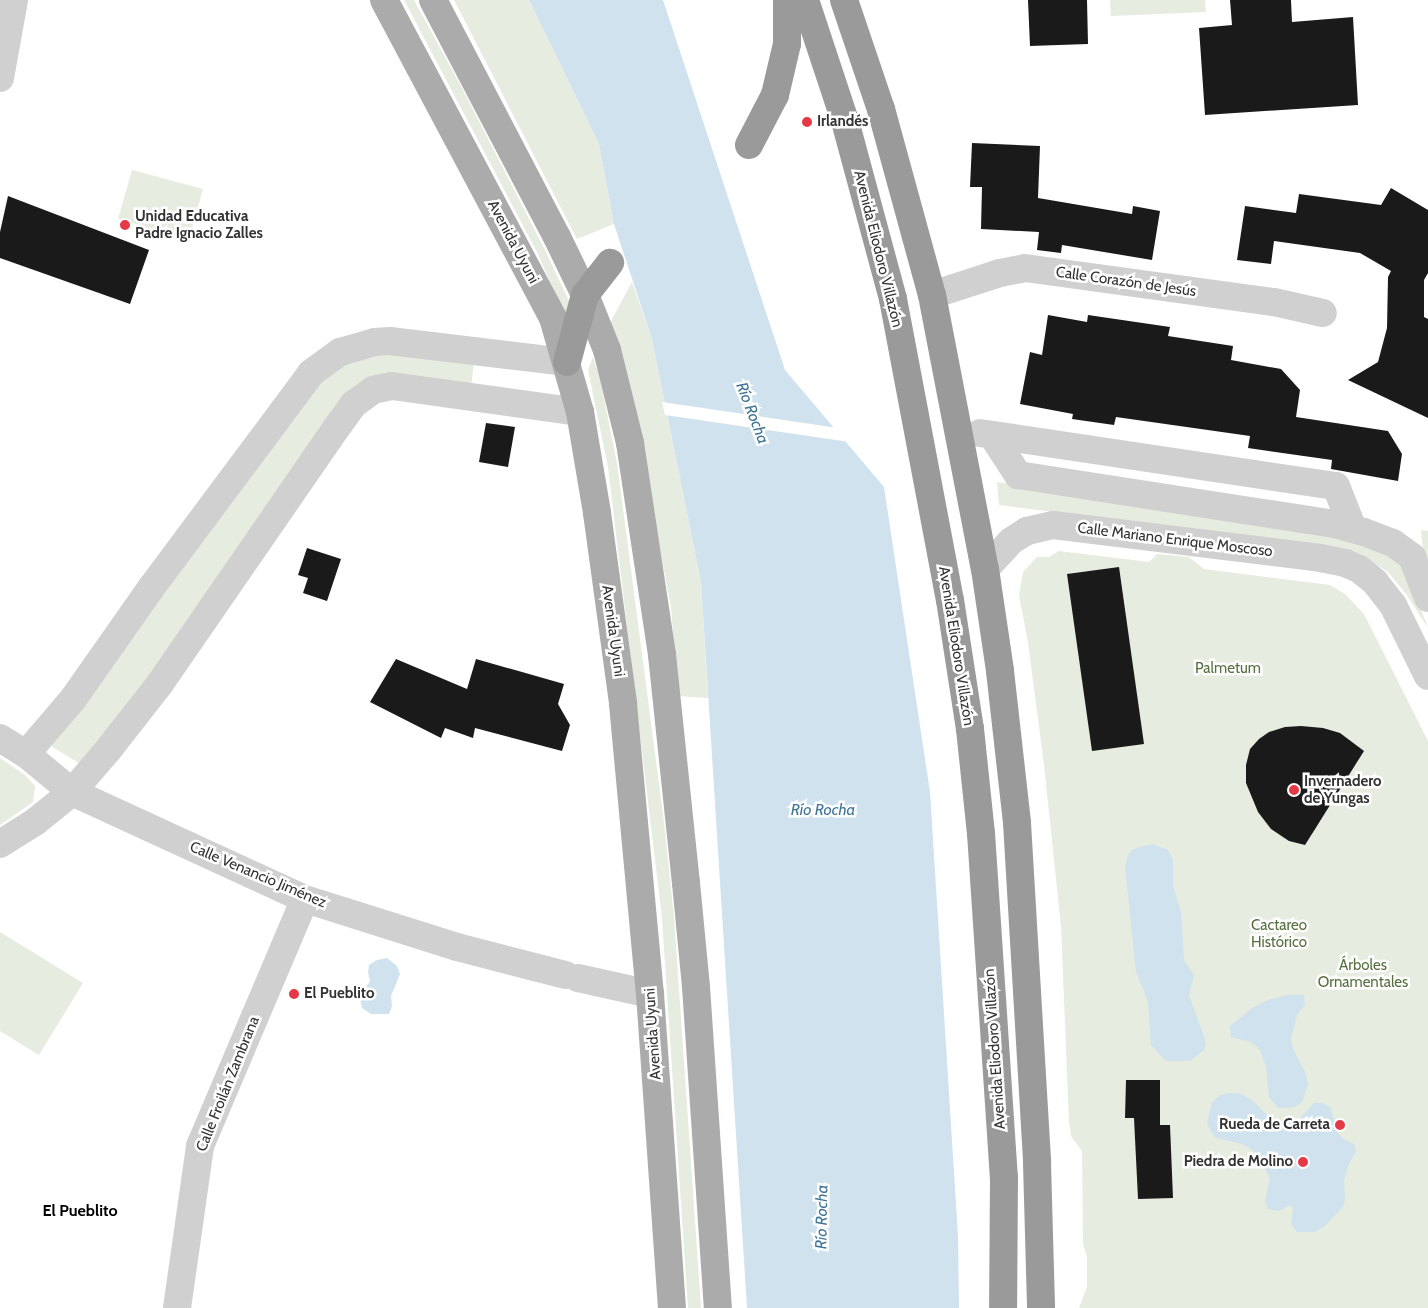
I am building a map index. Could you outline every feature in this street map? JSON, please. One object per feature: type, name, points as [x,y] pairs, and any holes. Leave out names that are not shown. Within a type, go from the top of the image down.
[{"type":"highway","points":[[749,145],[775,95],[788,44],[787,0]]},
{"type":"highway","name":"Avenida Eliodoro Villazón","points":[[805,0],[845,121],[893,299],[950,600],[970,729],[981,834],[1004,1177],[1003,1308]]},
{"type":"highway","points":[[844,0],[881,109],[932,295],[985,569],[1000,671],[1017,823],[1037,1163],[1041,1308]]},
{"type":"highway","points":[[567,362],[585,295],[610,264]]},
{"type":"main road","name":"Avenida Uyuni","points":[[384,0],[549,310],[567,362],[580,412],[597,513],[623,704],[650,994],[672,1308]]},
{"type":"main road","points":[[433,0],[558,237],[585,295],[606,350],[630,442],[662,655],[696,987],[718,1308]]},
{"type":"street","points":[[0,78],[14,0]]},
{"type":"street","name":"Calle Corazón de Jesús","points":[[932,295],[1000,272],[1025,268],[1274,302],[1323,313]]},
{"type":"street","points":[[26,754],[72,699],[151,588],[311,373],[340,352],[374,342],[390,341],[567,362]]},
{"type":"street","points":[[0,844],[35,822],[72,792],[108,750],[159,685],[350,411],[373,390],[392,386],[580,412]]},
{"type":"street","points":[[959,430],[1336,486],[1353,529]]},
{"type":"street","points":[[992,435],[1018,475],[1334,524],[1393,543],[1412,557],[1428,598]]},
{"type":"street","name":"Calle Mariano Enrique Moscoso","points":[[985,569],[1011,541],[1027,531],[1053,525],[1320,558],[1345,563],[1359,569],[1375,582],[1394,605],[1428,676]]},
{"type":"street","name":"Calle Venancio Jiménez","points":[[0,738],[26,754],[72,792],[305,899],[457,948],[650,994]]},
{"type":"street","name":"Calle Froilán Zambrana","points":[[177,1308],[200,1146],[305,899]]},
{"type":"green space","points":[[404,0],[414,0],[462,88],[544,248],[571,305],[567,320],[537,252]]},
{"type":"green space","points":[[454,0],[529,0],[599,144],[614,224],[577,239]]},
{"type":"green space","points":[[1110,0],[1205,0],[1206,12],[1111,16]]},
{"type":"green space","points":[[132,170],[203,189],[189,239],[118,219]]},
{"type":"green space","points":[[632,282],[652,339],[701,582],[708,698],[678,696],[671,607],[636,423],[610,323]]},
{"type":"green space","points":[[366,351],[474,362],[471,387],[391,378],[119,724],[82,765],[51,746],[324,373]]},
{"type":"green space","points":[[593,357],[600,379],[617,463],[664,822],[674,917],[701,1308],[688,1308],[662,918],[608,467],[588,370]]},
{"type":"green space","points":[[997,482],[1304,531],[1363,545],[1382,552],[1401,566],[1410,580],[1428,628],[1406,594],[1388,572],[1360,555],[1322,546],[999,505]]},
{"type":"green space","points":[[1421,530],[1428,531],[1428,576],[1425,569]]},
{"type":"green space","points":[[1059,551],[1149,562],[1157,554],[1189,557],[1204,569],[1330,585],[1345,594],[1364,614],[1428,741],[1428,1308],[1079,1308],[1087,1287],[1087,1257],[1083,1244],[1082,1151],[1071,1136],[1069,1121],[1061,926],[1044,765],[1028,642],[1019,595],[1023,572],[1037,557],[1049,557]]},
{"type":"green space","points":[[0,758],[25,775],[35,786],[33,802],[0,825]]},
{"type":"green space","points":[[0,932],[83,983],[39,1055],[0,1031]]},
{"type":"water","name":"Río Rocha","points":[[529,0],[663,0],[785,370],[884,487],[930,792],[958,1236],[959,1308],[747,1308],[701,582],[652,339],[614,224],[599,144]]},
{"type":"water","points":[[1152,844],[1168,850],[1173,860],[1173,885],[1181,912],[1184,960],[1194,975],[1189,995],[1206,1042],[1204,1050],[1190,1061],[1166,1061],[1151,1045],[1148,1002],[1136,972],[1125,866],[1128,855],[1133,849]]},
{"type":"water","points":[[387,958],[397,966],[400,974],[391,996],[392,1006],[389,1014],[371,1014],[362,1008],[360,998],[370,981],[369,965],[377,960]]},
{"type":"water","points":[[1287,995],[1304,995],[1305,1005],[1297,1015],[1291,1039],[1293,1049],[1306,1074],[1308,1085],[1302,1102],[1295,1107],[1278,1108],[1269,1097],[1266,1067],[1260,1050],[1251,1042],[1231,1037],[1230,1026],[1252,1008],[1268,1000]]},
{"type":"water","points":[[1239,1093],[1254,1102],[1265,1113],[1276,1119],[1287,1121],[1298,1120],[1314,1103],[1323,1103],[1331,1108],[1336,1131],[1343,1139],[1354,1144],[1356,1151],[1348,1166],[1344,1181],[1345,1199],[1343,1207],[1325,1226],[1314,1232],[1297,1232],[1291,1224],[1293,1209],[1290,1205],[1279,1211],[1268,1209],[1265,1201],[1270,1178],[1259,1157],[1250,1148],[1239,1143],[1216,1138],[1210,1130],[1207,1122],[1212,1102],[1220,1095]]},
{"type":"pier","points":[[662,402],[838,428],[850,442],[665,415]]},
{"type":"building","points":[[1028,0],[1087,0],[1088,44],[1030,46]]},
{"type":"building","points":[[1230,0],[1291,0],[1292,22],[1353,17],[1358,105],[1205,115],[1199,28],[1232,25]]},
{"type":"building","points":[[972,143],[1040,146],[1038,198],[1132,214],[1133,206],[1160,211],[1152,260],[1062,245],[1061,253],[1037,250],[1039,232],[981,229],[982,187],[970,187]]},
{"type":"building","points":[[1391,188],[1428,210],[1428,273],[1424,280],[1424,317],[1428,319],[1428,418],[1348,380],[1378,362],[1387,328],[1388,277],[1391,271],[1360,253],[1274,241],[1271,264],[1237,260],[1245,206],[1296,213],[1299,194],[1381,205]]},
{"type":"building","points":[[8,196],[149,250],[130,304],[0,258],[0,232]]},
{"type":"building","points":[[1048,315],[1087,322],[1088,315],[1170,327],[1168,336],[1233,346],[1231,360],[1281,369],[1300,390],[1296,417],[1388,431],[1402,454],[1398,481],[1331,469],[1332,460],[1248,448],[1250,436],[1116,417],[1114,425],[1072,419],[1073,414],[1020,404],[1030,352],[1042,355]]},
{"type":"building","points":[[486,423],[515,427],[508,467],[479,462]]},
{"type":"building","points":[[307,548],[341,559],[327,601],[303,593],[308,578],[298,575]]},
{"type":"building","points":[[1119,567],[1144,744],[1092,751],[1067,574]]},
{"type":"building","points":[[396,659],[467,689],[476,659],[564,684],[558,704],[570,725],[562,751],[475,728],[473,738],[445,728],[441,738],[370,702]]},
{"type":"building","name":"Invernadero de Yungas","points":[[1285,727],[1323,728],[1340,733],[1364,751],[1305,845],[1289,841],[1271,829],[1258,812],[1246,783],[1246,765],[1250,749],[1259,739],[1269,732]]},
{"type":"building","points":[[1126,1080],[1160,1080],[1160,1125],[1170,1125],[1173,1198],[1138,1199],[1134,1118],[1125,1118]]},
{"type":"place","name":"Irlandés","points":[[807,122]]},
{"type":"place","name":"Unidad Educativa Padre Ignacio Zalles","points":[[125,225]]},
{"type":"place","name":"Invernadero de Yungas","points":[[1294,790]]},
{"type":"place","name":"El Pueblito","points":[[294,994]]},
{"type":"place","name":"Rueda de Carreta","points":[[1340,1125]]},
{"type":"place","name":"Piedra de Molino","points":[[1303,1162]]},
{"type":"district","name":"El Pueblito","points":[[80,1211]]},
{"type":"park label","name":"Palmetum","points":[[1228,669]]},
{"type":"park label","name":"Cactareo Histórico","points":[[1279,934]]},
{"type":"park label","name":"Árboles Ornamentales","points":[[1363,974]]}]
